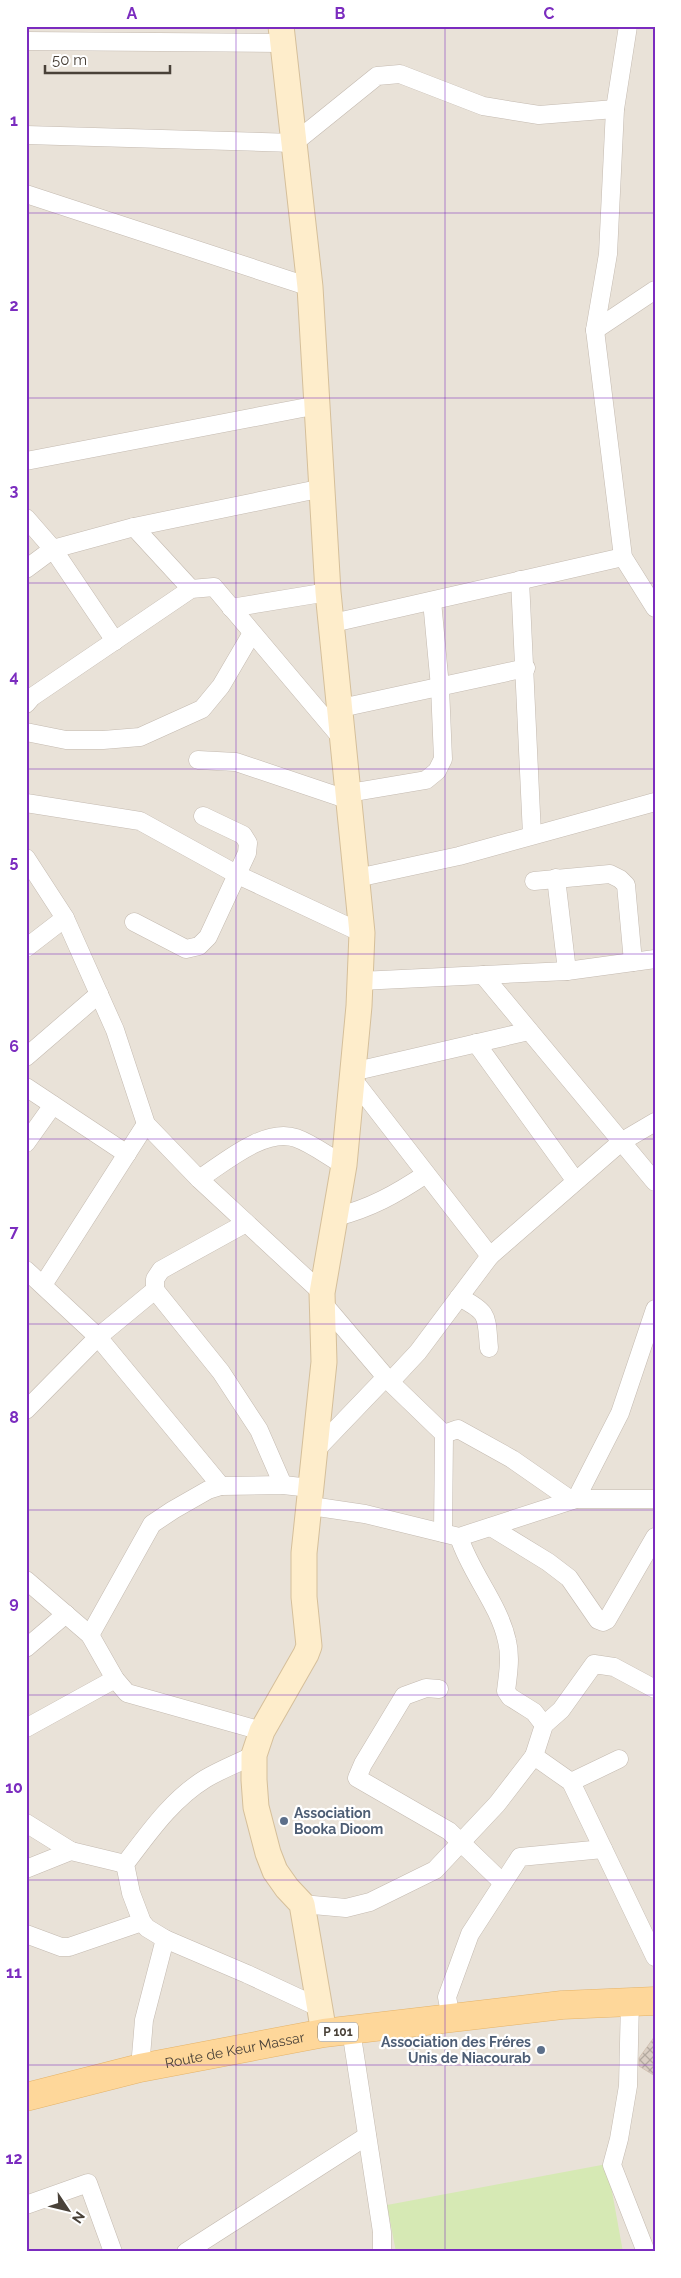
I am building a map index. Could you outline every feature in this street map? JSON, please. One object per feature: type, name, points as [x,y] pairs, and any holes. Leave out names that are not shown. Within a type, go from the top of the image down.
[{"type":"main road","name":"Route de Keur Massar","points":[[26,2097],[140,2068],[324,2033],[562,2005],[642,2001]]},
{"type":"street","points":[[628,26],[615,109],[608,254],[594,330],[624,557],[655,608]]},
{"type":"street","points":[[26,41],[282,35],[310,287],[328,592],[333,623],[362,933],[360,981],[344,1165],[322,1298],[324,1362],[304,1553],[304,1597],[309,1646],[262,1731],[254,1755],[256,1807],[268,1853],[275,1870],[287,1888],[302,1904],[318,2007],[324,2033]]},
{"type":"street","points":[[26,135],[294,143],[377,76],[388,73],[400,74],[483,106],[539,115],[615,109]]},
{"type":"street","points":[[26,194],[310,287]]},
{"type":"street","points":[[594,330],[655,290]]},
{"type":"street","points":[[26,461],[318,404]]},
{"type":"street","points":[[26,569],[53,548],[134,527],[323,488]]},
{"type":"street","points":[[26,518],[53,548],[115,641]]},
{"type":"street","points":[[134,527],[190,589]]},
{"type":"street","points":[[333,623],[624,557]]},
{"type":"street","points":[[520,580],[526,668],[532,835]]},
{"type":"street","points":[[28,696],[115,641],[190,589],[214,587],[344,740]]},
{"type":"street","points":[[231,608],[328,592]]},
{"type":"street","points":[[198,760],[236,762],[349,796],[426,780],[437,771],[442,759],[440,687],[432,601]]},
{"type":"street","points":[[26,732],[66,740],[140,737],[202,709],[221,686],[252,633]]},
{"type":"street","points":[[341,708],[526,668]]},
{"type":"street","points":[[357,878],[459,856],[655,802]]},
{"type":"street","points":[[26,803],[140,821],[238,875],[362,933]]},
{"type":"street","points":[[134,922],[186,949],[199,946],[208,937],[238,875],[247,852],[248,843],[243,835],[203,816]]},
{"type":"street","points":[[26,858],[65,918],[116,1030],[146,1124],[199,1179],[246,1222],[322,1298],[388,1379],[444,1434],[451,1535],[500,1619],[508,1642],[509,1663],[506,1691],[510,1697],[534,1712],[544,1725]]},
{"type":"street","points":[[534,881],[610,874],[620,879],[626,886],[633,962]]},
{"type":"street","points":[[556,878],[568,971]]},
{"type":"street","points":[[26,948],[65,918]]},
{"type":"street","points":[[360,981],[568,971],[655,959]]},
{"type":"street","points":[[483,975],[655,1182]]},
{"type":"street","points":[[26,1057],[99,994]]},
{"type":"street","points":[[352,1075],[529,1031]]},
{"type":"street","points":[[476,1043],[575,1180]]},
{"type":"street","points":[[352,1075],[490,1256]]},
{"type":"street","points":[[26,1087],[127,1154]]},
{"type":"street","points":[[26,1143],[54,1105]]},
{"type":"street","points":[[315,1451],[418,1352],[490,1256],[575,1180],[621,1142],[655,1122]]},
{"type":"street","points":[[44,1285],[146,1124]]},
{"type":"street","points":[[199,1179],[256,1142],[274,1136],[296,1138],[344,1165]]},
{"type":"street","points":[[336,1217],[365,1209],[400,1191],[426,1174]]},
{"type":"street","points":[[246,1222],[161,1270],[155,1279],[154,1290],[220,1372],[253,1421],[283,1484]]},
{"type":"street","points":[[26,1270],[98,1336],[221,1486]]},
{"type":"street","points":[[26,1410],[98,1336],[154,1290]]},
{"type":"street","points":[[459,1297],[475,1305],[486,1317],[489,1348]]},
{"type":"street","points":[[574,1499],[620,1413],[655,1309]]},
{"type":"street","points":[[444,1434],[458,1429],[512,1459],[574,1499]]},
{"type":"street","points":[[90,1635],[152,1524],[189,1500],[221,1486],[283,1484],[311,1497],[365,1514],[451,1535],[491,1527],[574,1499],[655,1499]]},
{"type":"street","points":[[491,1527],[548,1562],[569,1578],[598,1620],[603,1622],[607,1620],[652,1547]]},
{"type":"street","points":[[26,1580],[90,1635],[115,1680],[131,1696],[262,1731]]},
{"type":"street","points":[[26,1648],[66,1614]]},
{"type":"street","points":[[302,1904],[346,1908],[370,1902],[434,1870],[497,1804],[534,1756],[544,1725],[561,1710],[594,1664],[614,1667],[655,1689]]},
{"type":"street","points":[[26,1728],[115,1680]]},
{"type":"street","points":[[439,1689],[426,1688],[404,1696],[363,1764],[357,1778],[432,1819],[462,1842],[503,1883]]},
{"type":"street","points":[[254,1755],[205,1779],[182,1795],[152,1828],[125,1864],[131,1893],[142,1922],[164,1939],[247,1974],[318,2007]]},
{"type":"street","points":[[534,1756],[571,1782],[655,1957]]},
{"type":"street","points":[[571,1782],[619,1759]]},
{"type":"street","points":[[26,1823],[71,1851],[125,1864]]},
{"type":"street","points":[[451,2018],[447,1997],[470,1934],[520,1857],[603,1849]]},
{"type":"street","points":[[26,1869],[71,1851]]},
{"type":"street","points":[[26,1934],[61,1947],[69,1947],[142,1922]]},
{"type":"street","points":[[140,2068],[144,2020],[164,1939]]},
{"type":"street","points":[[642,2001],[619,2139],[612,2164],[646,2252]]},
{"type":"street","points":[[351,2030],[382,2232],[382,2252]]},
{"type":"street","points":[[186,2252],[367,2136]]},
{"type":"street","points":[[26,2205],[88,2183],[113,2252]]},
{"type":"shaded area","points":[[26,26],[655,26],[655,2252],[26,2252]]},
{"type":"green space","points":[[607,2164],[623,2252],[396,2252],[387,2205]]},
{"type":"building","points":[[655,2036],[655,2076],[639,2066],[639,2058]]},
{"type":"place","name":"Association Booka Dioom","points":[[284,1821]]},
{"type":"place","name":"Association des Fréres Unis de Niacourab","points":[[541,2050]]}]
